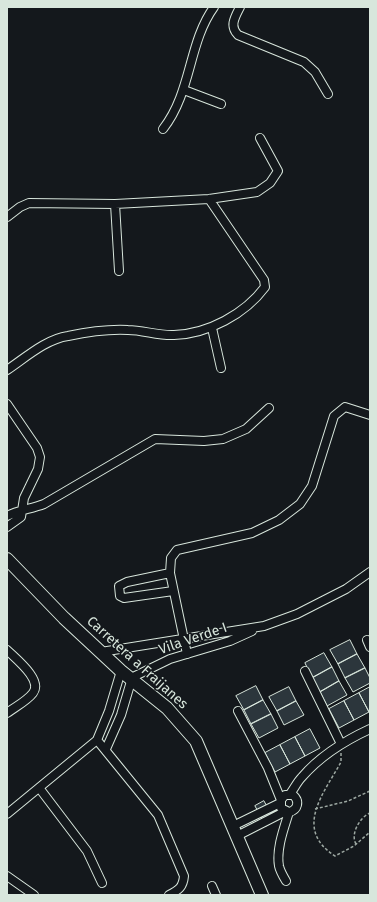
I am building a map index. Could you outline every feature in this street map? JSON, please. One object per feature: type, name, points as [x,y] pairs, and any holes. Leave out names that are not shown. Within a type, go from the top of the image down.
[{"type":"main road","name":"Carretera a Fraijanes","points":[[7,559],[64,618],[128,676],[167,708],[196,741],[262,895]]},
{"type":"street","points":[[163,129],[184,90],[201,28],[214,7]]},
{"type":"street","points":[[240,7],[233,22],[233,27],[238,35],[304,62],[314,72],[328,94]]},
{"type":"street","points":[[184,90],[221,104]]},
{"type":"street","points":[[7,217],[20,207],[29,203],[115,204],[209,199],[257,192],[270,183],[278,171],[260,138]]},
{"type":"street","points":[[7,370],[56,338],[127,330],[172,335],[212,328],[236,313],[261,293],[265,287],[264,280],[209,199]]},
{"type":"street","points":[[115,204],[119,271]]},
{"type":"street","points":[[212,328],[221,368]]},
{"type":"street","points":[[7,404],[37,448],[40,457],[38,469],[24,498],[21,517],[7,527]]},
{"type":"street","points":[[187,654],[170,573],[171,558],[176,550],[252,533],[280,520],[300,504],[312,486],[334,416],[345,407],[370,415]]},
{"type":"street","points":[[7,516],[16,511],[22,511],[44,504],[155,439],[204,441],[223,439],[246,429],[269,408]]},
{"type":"street","points":[[101,652],[264,626],[297,614],[346,589],[370,572]]},
{"type":"street","points":[[170,573],[127,582],[119,586],[120,596],[124,598],[173,591]]},
{"type":"street","name":"Vila Verde I","points":[[128,676],[170,659],[230,641],[264,626]]},
{"type":"street","points":[[7,650],[33,676],[36,686],[33,693],[7,713]]},
{"type":"street","points":[[305,671],[339,746]]},
{"type":"street","points":[[7,814],[40,789],[97,740],[128,676]]},
{"type":"street","points":[[106,749],[121,715],[128,676]]},
{"type":"street","points":[[238,711],[265,762],[281,808],[287,812]]},
{"type":"street","points":[[235,831],[280,802],[283,796],[290,794],[301,778],[318,760],[339,746],[370,729]]},
{"type":"street","points":[[97,740],[106,749],[158,815],[184,876],[184,884],[179,890],[169,895]]},
{"type":"street","points":[[40,789],[88,851],[102,883]]},
{"type":"street","points":[[235,831],[294,810],[297,805],[297,799],[290,794]]},
{"type":"street","points":[[286,881],[279,867],[279,856],[287,812]]},
{"type":"street","points":[[7,876],[34,895]]},
{"type":"street","points":[[212,886],[216,895]]},
{"type":"path","points":[[339,746],[341,752],[341,762],[315,809],[313,822],[318,840],[328,852],[335,856],[356,844],[370,832]]},
{"type":"path","points":[[315,809],[348,801],[370,791]]},
{"type":"path","points":[[356,844],[354,840],[355,830],[360,822],[370,813]]},
{"type":"building","points":[[350,640],[357,654],[338,664],[330,650]]},
{"type":"building","points":[[324,653],[332,667],[312,678],[305,663]]},
{"type":"building","points":[[357,654],[365,668],[345,678],[338,664]]},
{"type":"building","points":[[332,667],[339,681],[320,692],[312,678]]},
{"type":"building","points":[[365,668],[370,678],[370,683],[353,692],[345,678]]},
{"type":"building","points":[[339,681],[347,695],[327,706],[320,692]]},
{"type":"building","points":[[256,686],[263,700],[244,710],[236,696]]},
{"type":"building","points":[[289,687],[296,701],[277,711],[269,697]]},
{"type":"building","points":[[370,687],[370,712],[369,712],[359,693]]},
{"type":"building","points":[[359,693],[369,712],[354,720],[344,701]]},
{"type":"building","points":[[263,700],[271,714],[251,724],[244,710]]},
{"type":"building","points":[[296,701],[304,715],[284,725],[277,711]]},
{"type":"building","points":[[344,701],[354,720],[339,728],[329,709]]},
{"type":"building","points":[[271,714],[278,728],[259,738],[251,724]]},
{"type":"building","points":[[310,729],[320,748],[305,756],[295,737]]},
{"type":"building","points":[[295,737],[305,756],[290,764],[280,745]]},
{"type":"building","points":[[280,745],[290,764],[275,772],[265,753]]},
{"type":"building","points":[[264,801],[275,821],[266,826],[255,806]]}]
